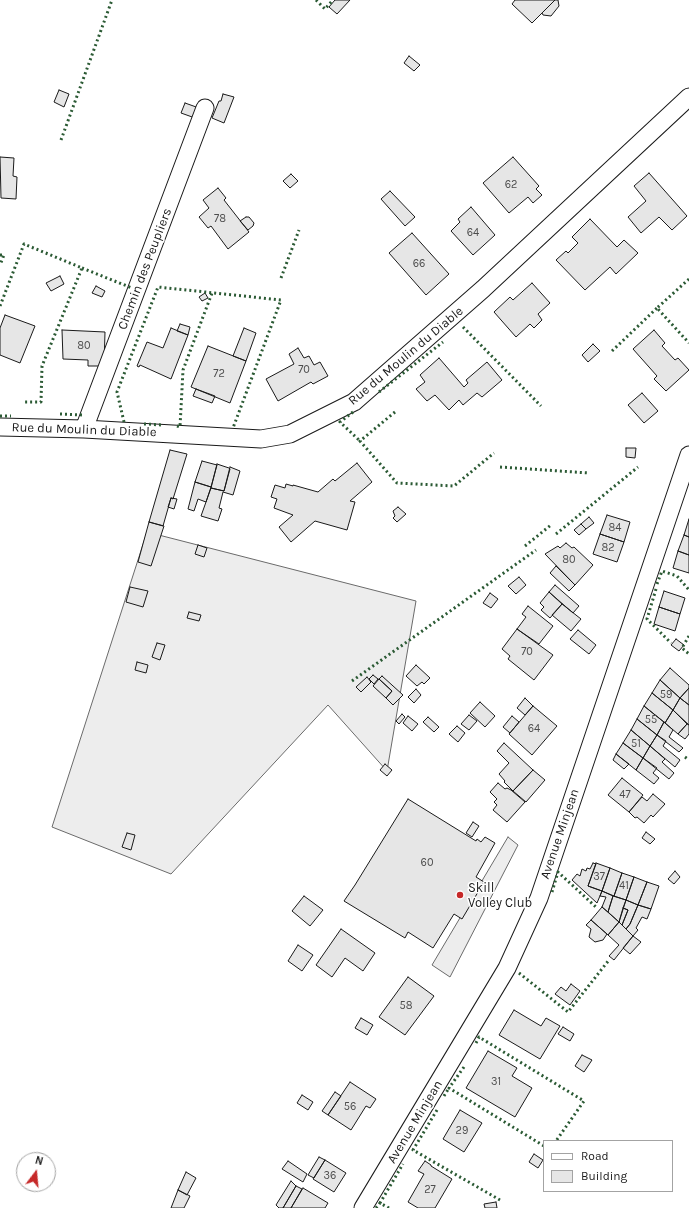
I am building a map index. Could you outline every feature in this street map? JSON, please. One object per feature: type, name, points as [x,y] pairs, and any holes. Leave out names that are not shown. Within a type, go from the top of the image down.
[{"type":"street","name":"Rue du Moulin du Diable","points":[[0,427],[84,429],[261,439],[290,434],[354,402],[483,289],[689,97]]},
{"type":"street","name":"Chemin des Peupliers","points":[[84,429],[205,108]]},
{"type":"street","name":"Avenue Minjean","points":[[363,1208],[507,968],[539,898],[689,455]]},
{"type":"shaded area","points":[[147,532],[416,601],[387,771],[328,705],[171,874],[52,827]]},
{"type":"shaded area","points":[[508,837],[518,845],[450,977],[432,965]]},
{"type":"building","points":[[335,0],[350,0],[337,14],[329,7]]},
{"type":"building","points":[[515,0],[555,0],[532,23],[512,4]]},
{"type":"building","points":[[555,0],[558,0],[559,6],[551,16],[543,15],[542,13]]},
{"type":"building","points":[[409,56],[420,65],[414,71],[404,63]]},
{"type":"building","points":[[59,90],[69,94],[64,107],[54,102]]},
{"type":"building","points":[[223,94],[234,97],[224,123],[212,118]]},
{"type":"building","points":[[185,103],[199,108],[195,118],[181,113]]},
{"type":"building","points":[[0,157],[14,158],[13,176],[17,177],[16,199],[1,198]]},
{"type":"building","points":[[513,157],[539,186],[536,189],[542,195],[533,203],[528,197],[509,213],[483,183]]},
{"type":"building","points":[[649,173],[687,216],[672,230],[659,217],[641,233],[628,217],[646,201],[634,186]]},
{"type":"building","points":[[291,174],[298,181],[290,188],[283,181]]},
{"type":"building","points":[[218,188],[226,198],[224,200],[249,232],[228,249],[211,226],[208,228],[199,217],[209,208],[203,200]]},
{"type":"building","points":[[390,191],[415,217],[405,226],[381,199]]},
{"type":"building","points":[[471,207],[495,235],[473,255],[451,231],[460,222],[458,219]]},
{"type":"building","points":[[246,217],[249,217],[254,223],[248,230],[240,221]]},
{"type":"building","points":[[590,219],[617,247],[624,240],[638,253],[616,274],[610,267],[585,290],[556,260],[566,251],[568,253],[578,243],[572,237]]},
{"type":"building","points":[[412,233],[449,274],[426,295],[389,253]]},
{"type":"building","points":[[60,276],[64,284],[51,291],[46,283]]},
{"type":"building","points":[[532,283],[550,303],[538,314],[542,320],[534,328],[530,324],[516,337],[494,312],[510,297],[513,300]]},
{"type":"building","points":[[96,286],[105,291],[102,297],[92,293]]},
{"type":"building","points":[[205,293],[208,298],[202,301],[199,297]]},
{"type":"building","points":[[5,315],[35,326],[20,363],[0,355],[0,328]]},
{"type":"building","points":[[180,324],[190,327],[188,335],[177,331]]},
{"type":"building","points":[[171,328],[188,335],[171,379],[140,365],[139,367],[137,366],[147,342],[163,348]]},
{"type":"building","points":[[244,328],[256,333],[246,361],[233,356]]},
{"type":"building","points":[[62,330],[105,332],[104,366],[88,366],[88,360],[63,359]]},
{"type":"building","points":[[654,330],[665,343],[662,346],[675,360],[678,358],[689,370],[666,391],[654,379],[657,376],[633,349]]},
{"type":"building","points":[[593,344],[600,351],[588,362],[582,355]]},
{"type":"building","points":[[208,346],[246,361],[230,403],[191,387]]},
{"type":"building","points":[[298,348],[304,358],[309,356],[314,365],[320,362],[328,376],[313,384],[311,382],[278,401],[266,379],[294,364],[289,354]]},
{"type":"building","points":[[439,358],[464,387],[468,383],[466,380],[487,362],[502,380],[482,397],[477,393],[463,405],[459,400],[449,410],[435,395],[427,401],[416,389],[425,382],[420,375]]},
{"type":"building","points":[[196,389],[215,396],[212,403],[193,396]]},
{"type":"building","points":[[642,393],[658,411],[644,423],[628,405]]},
{"type":"building","points":[[626,448],[636,448],[635,458],[626,457]]},
{"type":"building","points":[[170,450],[187,454],[173,499],[171,498],[163,526],[149,522]]},
{"type":"building","points":[[202,461],[217,465],[211,487],[195,482]]},
{"type":"building","points":[[357,463],[372,482],[350,501],[355,502],[347,530],[315,521],[291,542],[279,527],[293,515],[274,508],[277,499],[271,497],[275,485],[285,488],[286,484],[293,485],[318,492],[333,479],[335,481]]},
{"type":"building","points":[[217,464],[230,469],[224,491],[211,488]]},
{"type":"building","points":[[230,467],[240,471],[233,495],[223,492],[219,508],[222,509],[218,521],[201,516],[211,488],[224,491]]},
{"type":"building","points":[[195,482],[211,487],[206,502],[198,499],[194,511],[188,509]]},
{"type":"building","points":[[171,498],[177,499],[174,509],[168,507]]},
{"type":"building","points":[[398,507],[406,514],[397,522],[393,518],[395,516],[393,511]]},
{"type":"building","points":[[607,515],[630,522],[624,542],[600,534]]},
{"type":"building","points":[[589,517],[594,523],[586,529],[581,524]]},
{"type":"building","points":[[689,519],[689,537],[684,535]]},
{"type":"building","points":[[149,522],[164,526],[151,566],[138,562]]},
{"type":"building","points":[[581,524],[586,529],[579,535],[574,530]]},
{"type":"building","points":[[600,534],[624,542],[617,562],[593,554]]},
{"type":"building","points":[[684,535],[689,537],[689,555],[678,551]]},
{"type":"building","points":[[566,543],[572,548],[574,547],[593,565],[575,585],[545,554],[558,546],[560,548]]},
{"type":"building","points":[[198,545],[207,548],[204,557],[195,554]]},
{"type":"building","points":[[678,551],[689,555],[689,573],[673,568]]},
{"type":"building","points":[[556,566],[575,585],[569,591],[550,573]]},
{"type":"building","points":[[519,577],[526,585],[516,594],[508,586]]},
{"type":"building","points":[[555,585],[579,606],[573,613],[549,592]]},
{"type":"building","points":[[130,587],[148,591],[143,607],[126,602]]},
{"type":"building","points":[[664,591],[685,598],[680,614],[659,607]]},
{"type":"building","points":[[549,592],[562,604],[550,618],[541,610],[544,607],[540,603]]},
{"type":"building","points":[[490,593],[498,599],[491,608],[483,603]]},
{"type":"building","points":[[562,604],[581,619],[571,631],[552,615]]},
{"type":"building","points":[[528,606],[553,626],[539,644],[517,629],[526,617],[522,614]]},
{"type":"building","points":[[659,607],[680,614],[675,631],[654,624]]},
{"type":"building","points":[[189,612],[201,615],[199,621],[187,618]]},
{"type":"building","points":[[517,629],[553,655],[534,680],[508,659],[510,656],[502,649]]},
{"type":"building","points":[[578,630],[596,645],[589,654],[570,639]]},
{"type":"building","points":[[676,639],[684,645],[679,651],[671,645]]},
{"type":"building","points":[[157,643],[165,645],[160,660],[152,657]]},
{"type":"building","points":[[137,662],[148,665],[146,673],[135,670]]},
{"type":"building","points":[[416,665],[430,678],[424,684],[422,682],[417,686],[406,676]]},
{"type":"building","points":[[670,668],[689,685],[689,688],[680,698],[660,680]]},
{"type":"building","points":[[373,675],[378,679],[374,684],[369,679]]},
{"type":"building","points":[[382,676],[403,695],[393,705],[386,698],[392,691],[379,679]]},
{"type":"building","points":[[367,677],[371,682],[361,692],[356,687]]},
{"type":"building","points":[[379,679],[392,691],[386,698],[373,686]]},
{"type":"building","points":[[660,680],[680,698],[673,710],[652,693]]},
{"type":"building","points":[[689,688],[689,705],[680,698]]},
{"type":"building","points":[[416,689],[421,695],[414,703],[408,697]]},
{"type":"building","points":[[652,693],[673,710],[665,723],[644,706]]},
{"type":"building","points":[[525,698],[533,706],[525,715],[517,708]]},
{"type":"building","points":[[680,698],[689,705],[689,725],[673,710]]},
{"type":"building","points":[[480,702],[495,716],[485,727],[470,713]]},
{"type":"building","points":[[533,706],[557,726],[532,755],[509,734]]},
{"type":"building","points":[[644,706],[664,722],[657,735],[637,719]]},
{"type":"building","points":[[673,710],[687,724],[678,734],[665,723]]},
{"type":"building","points":[[402,714],[405,717],[399,724],[396,721]]},
{"type":"building","points":[[469,715],[477,721],[469,730],[461,724]]},
{"type":"building","points":[[408,716],[418,724],[412,731],[403,723]]},
{"type":"building","points":[[512,716],[519,722],[510,733],[503,727]]},
{"type":"building","points":[[428,717],[439,727],[434,732],[423,722]]},
{"type":"building","points":[[637,719],[657,735],[650,746],[631,730]]},
{"type":"building","points":[[664,722],[673,730],[669,737],[683,748],[679,752],[657,735]]},
{"type":"building","points":[[687,724],[689,725],[689,734],[685,739],[678,734]]},
{"type":"building","points":[[457,726],[465,733],[458,742],[449,734]]},
{"type":"building","points":[[631,730],[650,746],[643,758],[623,743]]},
{"type":"building","points":[[657,735],[666,741],[663,746],[680,760],[675,767],[650,746]]},
{"type":"building","points":[[504,743],[533,770],[513,791],[504,782],[505,781],[499,774],[509,763],[497,751]]},
{"type":"building","points":[[623,743],[643,758],[636,770],[616,754]]},
{"type":"building","points":[[650,746],[665,759],[662,762],[674,773],[669,779],[643,758]]},
{"type":"building","points":[[616,754],[629,764],[624,769],[613,760]]},
{"type":"building","points":[[643,758],[657,768],[653,773],[659,778],[654,784],[636,770]]},
{"type":"building","points":[[385,764],[392,770],[387,776],[380,770]]},
{"type":"building","points":[[533,770],[545,780],[526,802],[513,791]]},
{"type":"building","points":[[622,778],[643,795],[629,812],[608,795]]},
{"type":"building","points":[[498,783],[505,789],[507,788],[511,790],[525,802],[507,822],[493,810],[497,805],[494,802],[497,799],[490,792]]},
{"type":"building","points":[[653,794],[665,804],[653,817],[651,815],[644,823],[637,817],[635,818],[629,812],[642,797],[647,801]]},
{"type":"building","points":[[408,799],[476,841],[477,839],[481,842],[485,837],[495,843],[476,877],[484,882],[462,919],[454,914],[433,948],[408,932],[405,938],[344,901]]},
{"type":"building","points":[[473,822],[479,826],[472,837],[466,833]]},
{"type":"building","points":[[646,832],[655,839],[650,844],[642,838]]},
{"type":"building","points":[[127,833],[135,835],[131,850],[122,847]]},
{"type":"building","points":[[593,863],[596,864],[588,886],[602,891],[597,903],[572,880],[577,874],[580,876],[582,869],[586,871],[587,868],[590,869]]},
{"type":"building","points":[[596,863],[610,868],[602,891],[588,886]]},
{"type":"building","points":[[610,868],[622,873],[614,896],[602,891]]},
{"type":"building","points":[[675,871],[680,877],[674,884],[668,879]]},
{"type":"building","points":[[622,873],[634,877],[626,900],[614,896]]},
{"type":"building","points":[[634,877],[647,882],[638,905],[626,900]]},
{"type":"building","points":[[647,882],[659,886],[651,909],[638,905]]},
{"type":"building","points":[[602,891],[613,896],[608,912],[602,907],[606,897],[600,896]]},
{"type":"building","points":[[304,896],[323,910],[310,926],[292,911]]},
{"type":"building","points":[[613,896],[626,900],[619,922],[608,912]]},
{"type":"building","points":[[626,900],[638,905],[630,924],[626,929],[622,925],[628,910],[623,908]]},
{"type":"building","points":[[638,905],[651,909],[647,919],[642,917],[636,928],[638,930],[633,936],[626,929],[630,924]]},
{"type":"building","points":[[602,907],[619,922],[608,935],[591,920]]},
{"type":"building","points":[[623,908],[628,910],[622,925],[619,922]]},
{"type":"building","points":[[591,920],[607,934],[603,940],[595,942],[589,937],[591,929],[586,925]]},
{"type":"building","points":[[619,922],[633,936],[614,960],[609,956],[619,945],[608,935]]},
{"type":"building","points":[[341,929],[375,953],[363,971],[345,958],[332,977],[316,965]]},
{"type":"building","points":[[633,936],[641,942],[630,954],[623,948]]},
{"type":"building","points":[[298,945],[313,955],[302,971],[288,961]]},
{"type":"building","points":[[408,977],[434,996],[405,1035],[379,1017]]},
{"type":"building","points":[[571,984],[580,991],[570,1005],[555,994],[561,987],[566,991]]},
{"type":"building","points":[[514,1010],[541,1026],[546,1018],[560,1026],[540,1059],[499,1035]]},
{"type":"building","points":[[361,1018],[373,1025],[367,1035],[355,1028]]},
{"type":"building","points":[[563,1027],[574,1034],[570,1041],[558,1034]]},
{"type":"building","points":[[488,1051],[517,1068],[512,1076],[532,1088],[515,1117],[466,1088]]},
{"type":"building","points":[[582,1055],[592,1060],[584,1072],[575,1066]]},
{"type":"building","points":[[350,1082],[376,1099],[370,1108],[366,1106],[351,1130],[328,1115]]},
{"type":"building","points":[[335,1092],[341,1096],[328,1115],[322,1111]]},
{"type":"building","points":[[302,1095],[313,1102],[308,1110],[297,1103]]},
{"type":"building","points":[[460,1110],[482,1123],[464,1152],[443,1139]]},
{"type":"building","points":[[534,1154],[543,1160],[538,1168],[529,1162]]},
{"type":"building","points":[[319,1157],[325,1160],[314,1178],[308,1175]]},
{"type":"building","points":[[325,1160],[346,1173],[334,1192],[313,1179]]},
{"type":"building","points":[[288,1161],[307,1174],[303,1182],[282,1169]]},
{"type":"building","points":[[425,1161],[452,1179],[435,1208],[418,1208],[408,1202],[424,1174],[418,1171]]},
{"type":"building","points":[[186,1172],[196,1178],[187,1195],[178,1190]]},
{"type":"building","points":[[291,1181],[296,1186],[283,1208],[279,1208],[276,1205]]},
{"type":"building","points":[[296,1186],[302,1189],[291,1208],[283,1208]]},
{"type":"building","points":[[303,1188],[328,1203],[325,1208],[291,1208]]},
{"type":"building","points":[[178,1190],[190,1196],[184,1208],[171,1208]]},
{"type":"building","points":[[496,1202],[497,1208],[485,1208],[484,1204]]},
{"type":"hedge","points":[[61,140],[112,0]]},
{"type":"hedge","points":[[316,0],[325,9],[333,0]]},
{"type":"hedge","points":[[281,278],[299,230]]},
{"type":"hedge","points":[[0,306],[24,244],[82,268],[42,366],[41,402],[25,402]]},
{"type":"hedge","points":[[0,255],[4,255],[0,265]]},
{"type":"hedge","points":[[82,268],[132,288]]},
{"type":"hedge","points":[[689,279],[657,308],[689,343]]},
{"type":"hedge","points":[[124,422],[117,392],[158,287],[281,300],[233,428]]},
{"type":"hedge","points":[[177,426],[180,427],[183,370],[212,293]]},
{"type":"hedge","points":[[612,351],[657,308]]},
{"type":"hedge","points":[[463,327],[541,406]]},
{"type":"hedge","points":[[379,392],[443,342]]},
{"type":"hedge","points":[[353,412],[340,422],[360,441]]},
{"type":"hedge","points":[[395,412],[360,441],[397,483],[454,486],[494,453]]},
{"type":"hedge","points":[[60,414],[83,415]]},
{"type":"hedge","points":[[0,416],[11,416]]},
{"type":"hedge","points":[[144,424],[163,425]]},
{"type":"hedge","points":[[500,467],[589,473]]},
{"type":"hedge","points":[[556,534],[638,467]]},
{"type":"hedge","points":[[525,546],[551,525]]},
{"type":"hedge","points":[[352,681],[536,550]]},
{"type":"hedge","points":[[657,584],[662,571],[677,576],[689,590]]},
{"type":"hedge","points":[[656,589],[647,619],[671,643]]},
{"type":"hedge","points":[[689,636],[682,648],[689,654]]},
{"type":"hedge","points":[[685,757],[689,760]]},
{"type":"hedge","points":[[552,892],[558,872],[597,908]]},
{"type":"hedge","points":[[519,973],[568,1012],[609,960]]},
{"type":"hedge","points":[[476,1043],[479,1037],[584,1101],[557,1140]]},
{"type":"hedge","points":[[464,1067],[449,1088],[543,1145]]},
{"type":"hedge","points":[[444,1096],[449,1088]]},
{"type":"hedge","points":[[437,1110],[413,1150],[500,1200]]},
{"type":"hedge","points":[[389,1208],[380,1203],[403,1164]]},
{"type":"hedge","points":[[376,1208],[380,1203]]},
{"type":"place","name":"Skill Volley Club","points":[[460,895]]}]
